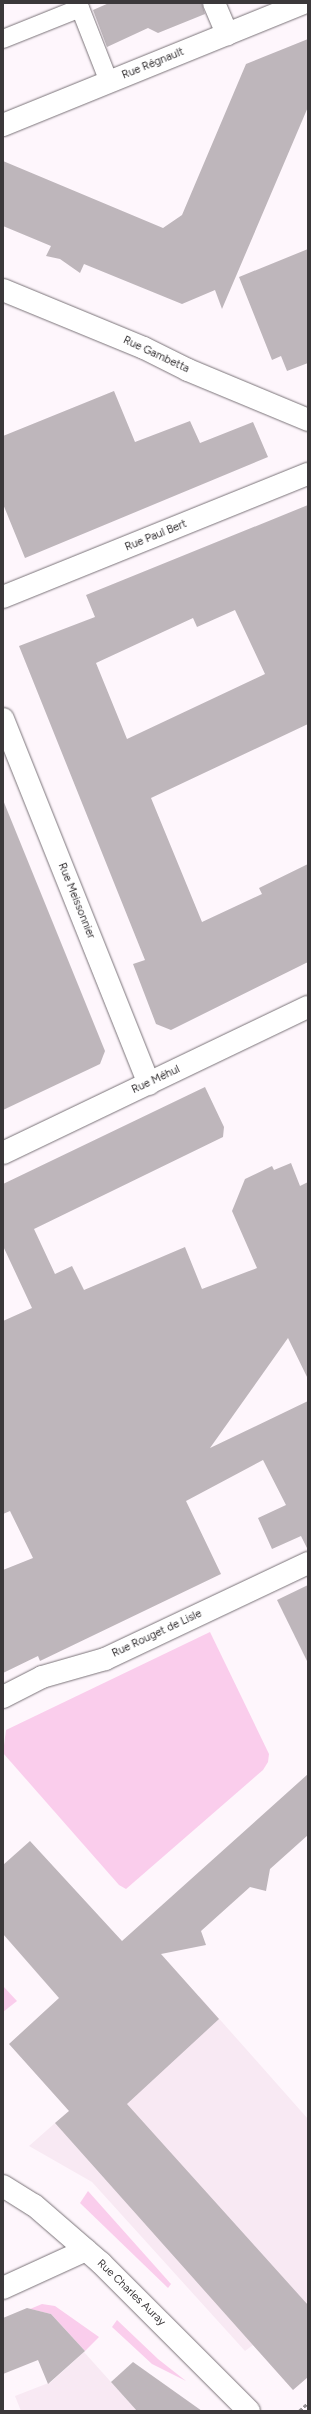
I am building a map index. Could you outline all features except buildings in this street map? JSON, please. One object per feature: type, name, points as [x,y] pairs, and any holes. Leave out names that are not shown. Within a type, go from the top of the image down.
[{"type":"street","points":[[214,3],[227,34]]},
{"type":"street","name":"Rue Régnault","points":[[3,125],[303,3]]},
{"type":"street","name":"Rue Gambetta","points":[[3,290],[144,348],[188,370],[308,420]]},
{"type":"street","name":"Rue Paul Bert","points":[[3,597],[308,474]]},
{"type":"street","name":"Rue Meissonnier","points":[[3,719],[149,1084]]},
{"type":"street","name":"Rue Méhul","points":[[3,1153],[308,1007]]},
{"type":"street","name":"Rue Rouget de Lisle","points":[[3,1696],[42,1678],[105,1659],[308,1563]]},
{"type":"street","name":"Rue Charles Auray","points":[[3,2186],[34,2205],[86,2250],[169,2329],[249,2411]]},
{"type":"street","points":[[3,2288],[86,2250]]},
{"type":"lane","points":[[3,39],[80,8],[109,82]]},
{"type":"path","points":[[299,2411],[308,2403]]},
{"type":"shaded area","points":[[210,1632],[269,1754],[268,1762],[263,1770],[126,1889],[119,1885],[3,1753],[6,1730]]},
{"type":"shaded area","points":[[3,1986],[17,2001],[3,2012]]},
{"type":"shaded area","points":[[199,1996],[308,2119],[308,2377],[293,2390],[253,2345],[245,2351],[92,2182],[29,2146]]},
{"type":"shaded area","points":[[88,2191],[171,2284],[168,2288],[80,2203]]},
{"type":"shaded area","points":[[42,2304],[55,2306],[99,2337],[85,2351],[51,2314],[30,2309]]},
{"type":"shaded area","points":[[117,2320],[158,2359],[186,2381],[152,2364],[112,2327]]},
{"type":"shaded area","points":[[84,2352],[137,2411],[21,2411],[15,2396],[51,2382]]}]
